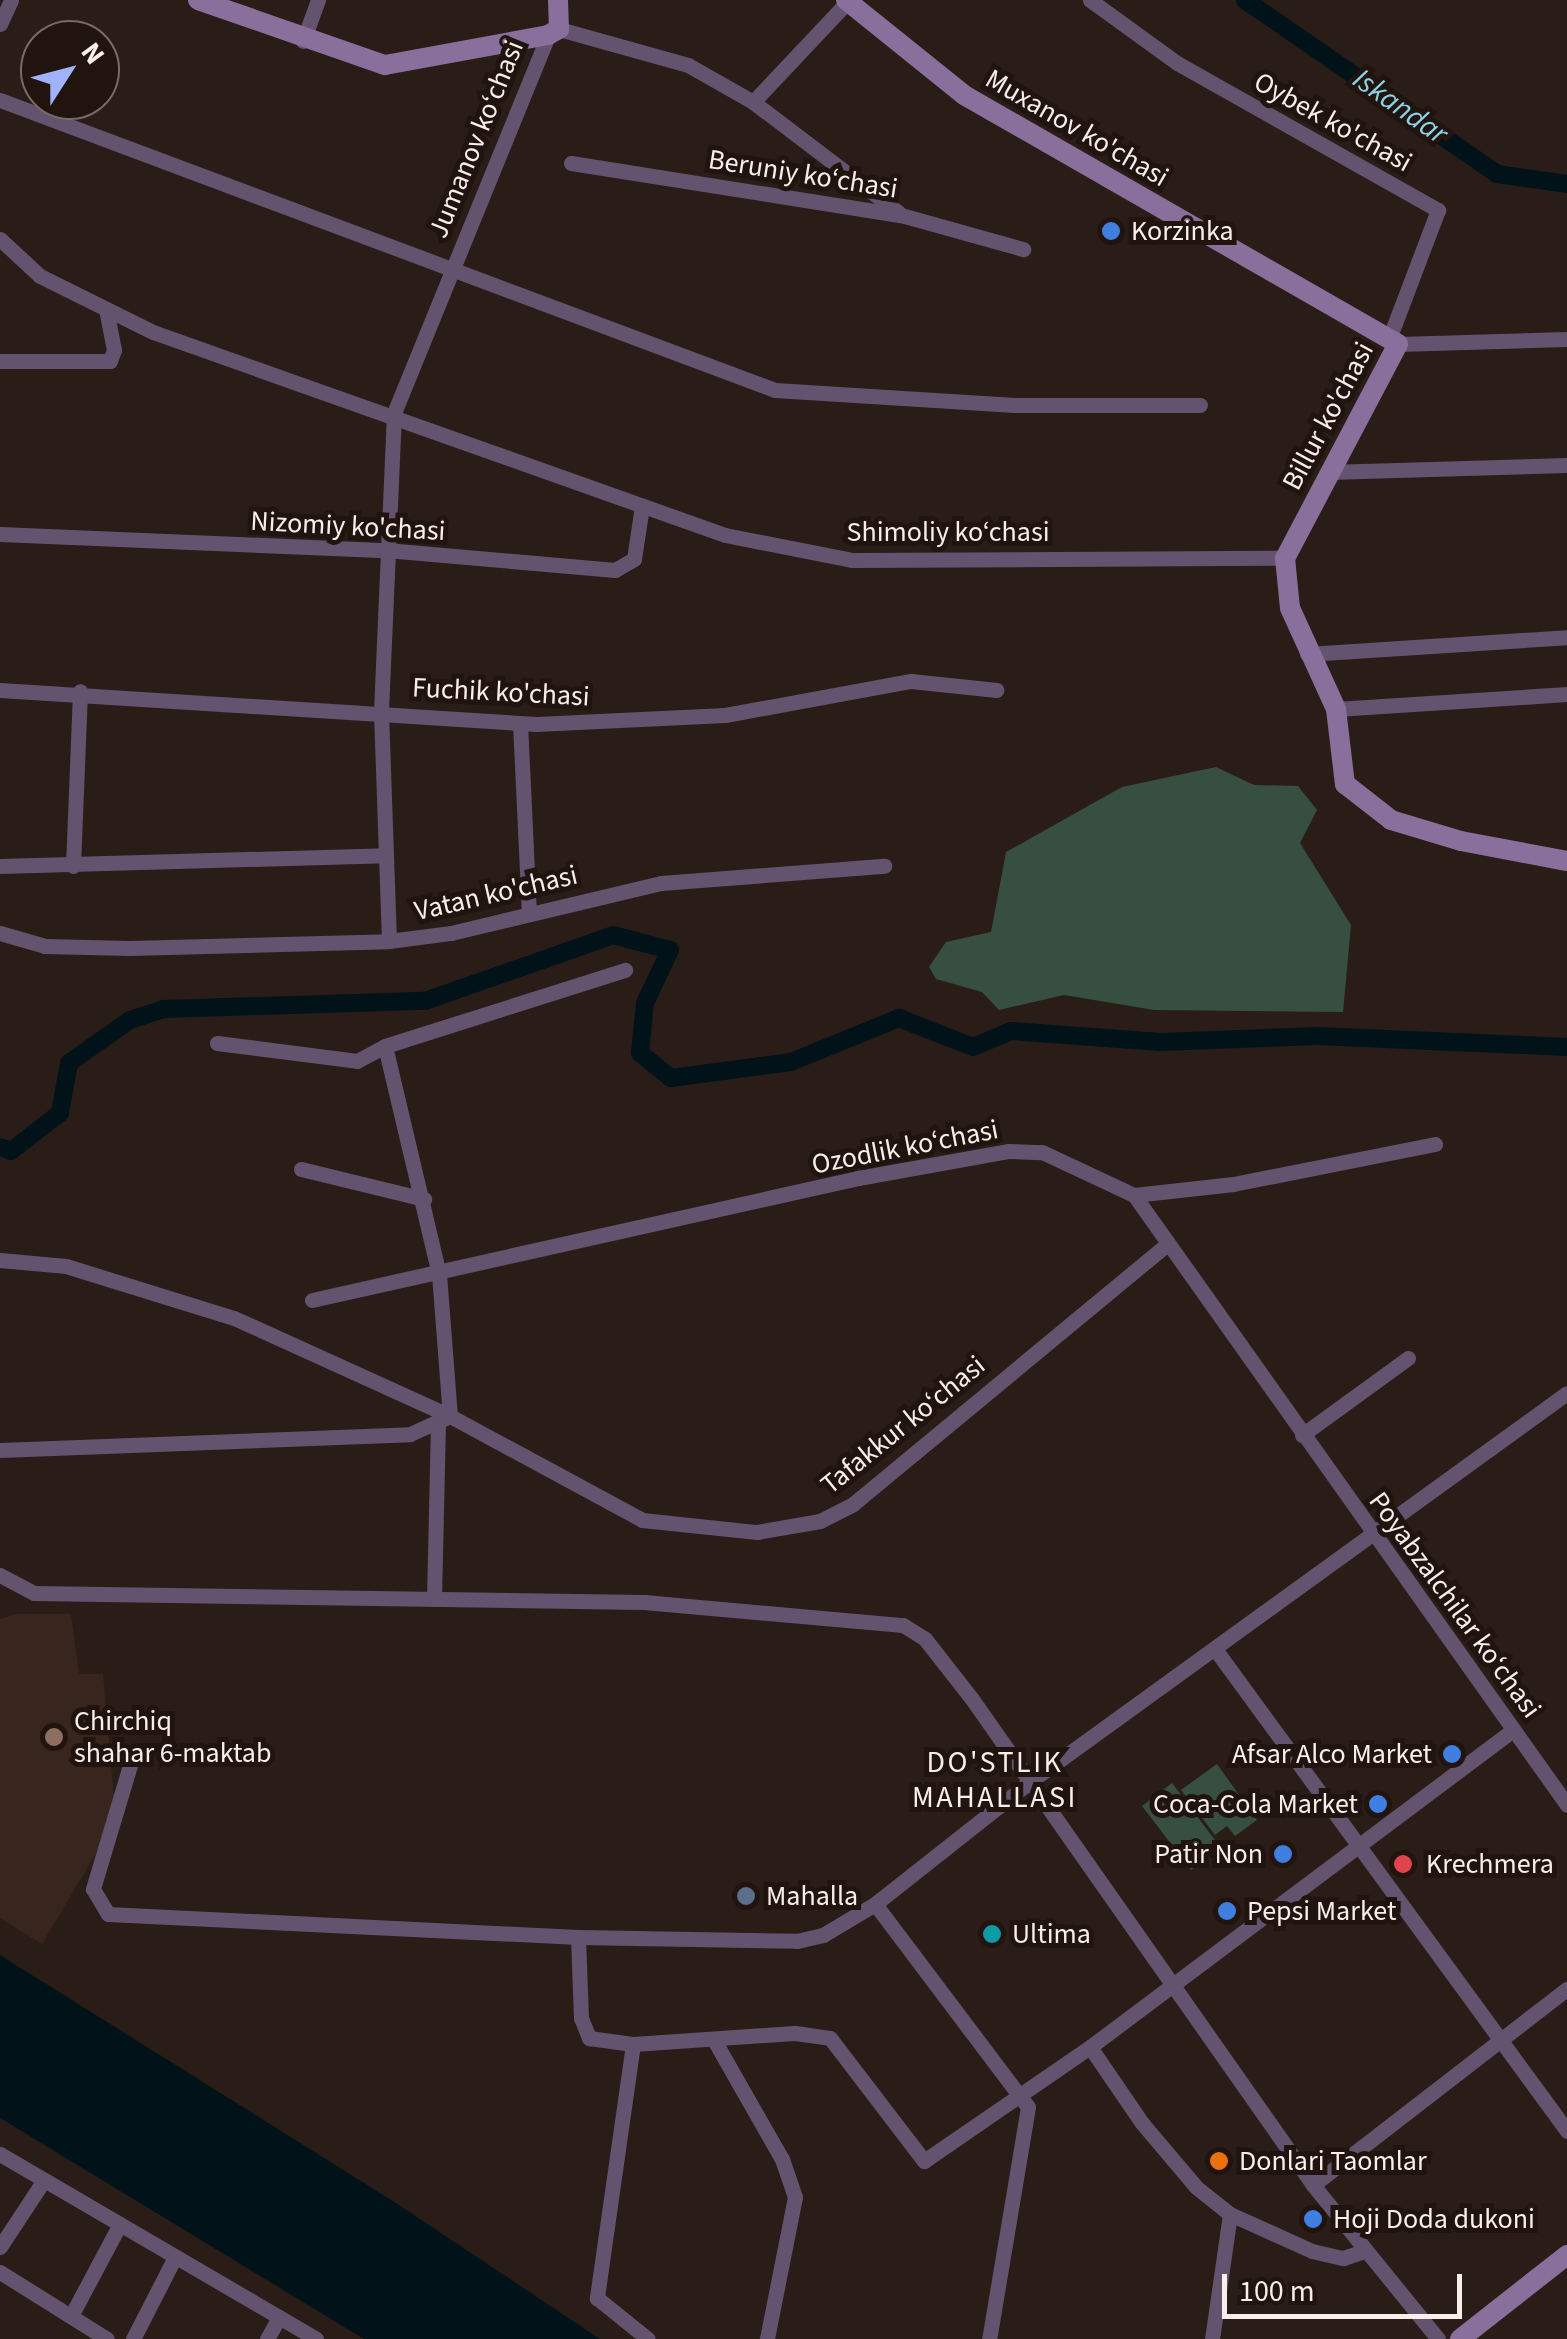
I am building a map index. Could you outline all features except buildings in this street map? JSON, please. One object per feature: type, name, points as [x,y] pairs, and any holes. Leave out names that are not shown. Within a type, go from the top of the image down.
[{"type":"street","points":[[0,24],[11,0]]},
{"type":"street","name":"Jumanov ko‘chasi","points":[[198,0],[304,42],[386,65],[554,32],[688,66],[753,102],[902,215]]},
{"type":"street","points":[[304,42],[318,0]]},
{"type":"street","points":[[554,32],[558,0]]},
{"type":"street","name":"Oybek ko'chasi","points":[[1090,0],[1177,62],[1438,210],[1394,342]]},
{"type":"street","points":[[753,102],[848,1]]},
{"type":"street","name":"Muxanov ko'chasi","points":[[848,1],[964,95],[1394,342]]},
{"type":"street","name":"Jumanov ko‘chasi","points":[[388,941],[381,711],[394,414],[554,32]]},
{"type":"street","points":[[0,100],[775,390],[1015,406],[1200,406]]},
{"type":"street","name":"Beruniy ko‘chasi","points":[[571,163],[902,215],[1023,249]]},
{"type":"street","name":"Shimoliy ko‘chasi","points":[[0,239],[40,276],[106,313],[725,535],[852,560],[1286,558]]},
{"type":"street","points":[[0,361],[110,361],[114,350],[106,313]]},
{"type":"street","name":"Billur ko'chasi","points":[[1286,558],[1394,342],[1567,339]]},
{"type":"street","points":[[1328,472],[1567,465]]},
{"type":"street","name":"Nizomiy ko'chasi","points":[[0,534],[386,550],[624,569],[640,544],[642,506]]},
{"type":"street","points":[[1286,558],[1290,608],[1336,709],[1345,784],[1391,820],[1461,842],[1567,861]]},
{"type":"street","points":[[1308,654],[1567,637]]},
{"type":"street","name":"Fuchik ko'chasi","points":[[0,690],[80,691],[520,723],[725,715],[911,681],[998,690]]},
{"type":"street","points":[[73,866],[80,691]]},
{"type":"street","points":[[1336,709],[1567,694]]},
{"type":"street","points":[[520,723],[529,913]]},
{"type":"street","points":[[0,866],[386,855]]},
{"type":"street","name":"Vatan ko'chasi","points":[[0,933],[45,946],[130,948],[388,941],[660,883],[884,866]]},
{"type":"street","points":[[217,1043],[347,1061],[625,970]]},
{"type":"street","points":[[385,1046],[439,1274],[444,1421],[434,1600]]},
{"type":"street","points":[[1134,1195],[1234,1184],[1436,1144]]},
{"type":"street","name":"Ozodlik ko‘chasi","points":[[312,1300],[858,1178],[1008,1152],[1042,1152],[1134,1195]]},
{"type":"street","points":[[301,1170],[424,1199]]},
{"type":"street","name":"Poyabzalchilar ko‘chasi","points":[[1134,1195],[1567,1805]]},
{"type":"street","name":"Tafakkur ko‘chasi","points":[[444,1421],[642,1520],[713,1532],[798,1527],[853,1504],[1167,1244]]},
{"type":"street","points":[[0,1260],[66,1266],[156,1288],[444,1421]]},
{"type":"street","points":[[1302,1436],[1408,1358]]},
{"type":"street","points":[[134,1752],[94,1889],[108,1914],[578,1937],[798,1941],[853,1921],[1028,1782],[1567,1392]]},
{"type":"street","points":[[0,1450],[410,1434],[444,1421]]},
{"type":"street","points":[[3,1582],[34,1593],[644,1602],[903,1625],[926,1638],[1175,1984],[1313,2185],[1438,2339]]},
{"type":"street","points":[[1215,1649],[1567,2131]]},
{"type":"street","points":[[578,1937],[580,2018],[589,2038],[633,2044],[796,2033],[830,2038],[924,2161],[1090,2047],[1359,1842],[1514,1730]]},
{"type":"street","points":[[875,1904],[1028,2106],[989,2339]]},
{"type":"street","points":[[1313,2185],[1567,1989]]},
{"type":"street","points":[[714,2040],[782,2159],[795,2197],[767,2339]]},
{"type":"street","points":[[633,2044],[599,2302],[648,2339]]},
{"type":"street","points":[[1090,2047],[1142,2124],[1196,2187],[1230,2214],[1312,2250],[1343,2258],[1365,2251]]},
{"type":"street","points":[[0,2154],[316,2339]]},
{"type":"street","points":[[0,2246],[44,2180]]},
{"type":"street","points":[[1212,2339],[1230,2214]]},
{"type":"street","points":[[71,2316],[120,2224]]},
{"type":"street","points":[[1460,2339],[1567,2254]]},
{"type":"street","points":[[133,2339],[175,2256]]},
{"type":"street","points":[[0,2272],[107,2339]]},
{"type":"street","points":[[267,2339],[279,2318]]},
{"type":"shaded area","name":"Chirchiq shahar 6-maktab","points":[[17,1614],[71,1614],[79,1674],[103,1674],[114,1798],[114,1823],[42,1944],[0,1918],[0,1619]]},
{"type":"shaded area","points":[[0,1955],[396,2203],[600,2339],[364,2339],[0,2118]]},
{"type":"green space","points":[[1216,767],[1254,785],[1298,786],[1317,810],[1300,843],[1351,925],[1343,1012],[1154,1010],[1064,995],[999,1010],[982,992],[936,979],[929,967],[946,942],[991,932],[1006,852],[1122,787]]},
{"type":"green space","points":[[1217,1764],[1257,1820],[1235,1836],[1227,1826],[1215,1835],[1181,1790]]},
{"type":"green space","points":[[1172,1783],[1221,1848],[1191,1870],[1142,1806]]},
{"type":"waterway","name":"Iskandar","points":[[1245,0],[1497,174],[1567,184]]},
{"type":"waterway","points":[[0,1147],[11,1151],[60,1113],[69,1063],[130,1020],[164,1009],[425,1001],[613,935],[670,950],[645,1003],[640,1053],[671,1078],[791,1062],[899,1018],[973,1047],[1011,1031],[1161,1042],[1317,1036],[1567,1047]]},
{"type":"place","name":"Korzinka","points":[[1111,231]]},
{"type":"place","name":"Chirchiq shahar 6-maktab","points":[[54,1737]]},
{"type":"place","name":"Afsar Alco Market","points":[[1452,1754]]},
{"type":"place","name":"Coca-Cola Market","points":[[1378,1804]]},
{"type":"place","name":"Patir Non","points":[[1283,1854]]},
{"type":"place","name":"Krechmera","points":[[1403,1864]]},
{"type":"place","name":"Mahalla","points":[[746,1896]]},
{"type":"place","name":"Pepsi Market","points":[[1227,1911]]},
{"type":"place","name":"Ultima","points":[[992,1934]]},
{"type":"place","name":"Donlari Taomlar","points":[[1219,2161]]},
{"type":"place","name":"Hoji Doda dukoni","points":[[1313,2219]]},
{"type":"district","name":"DO'STLIK MAHALLASI","points":[[995,1780]]}]
